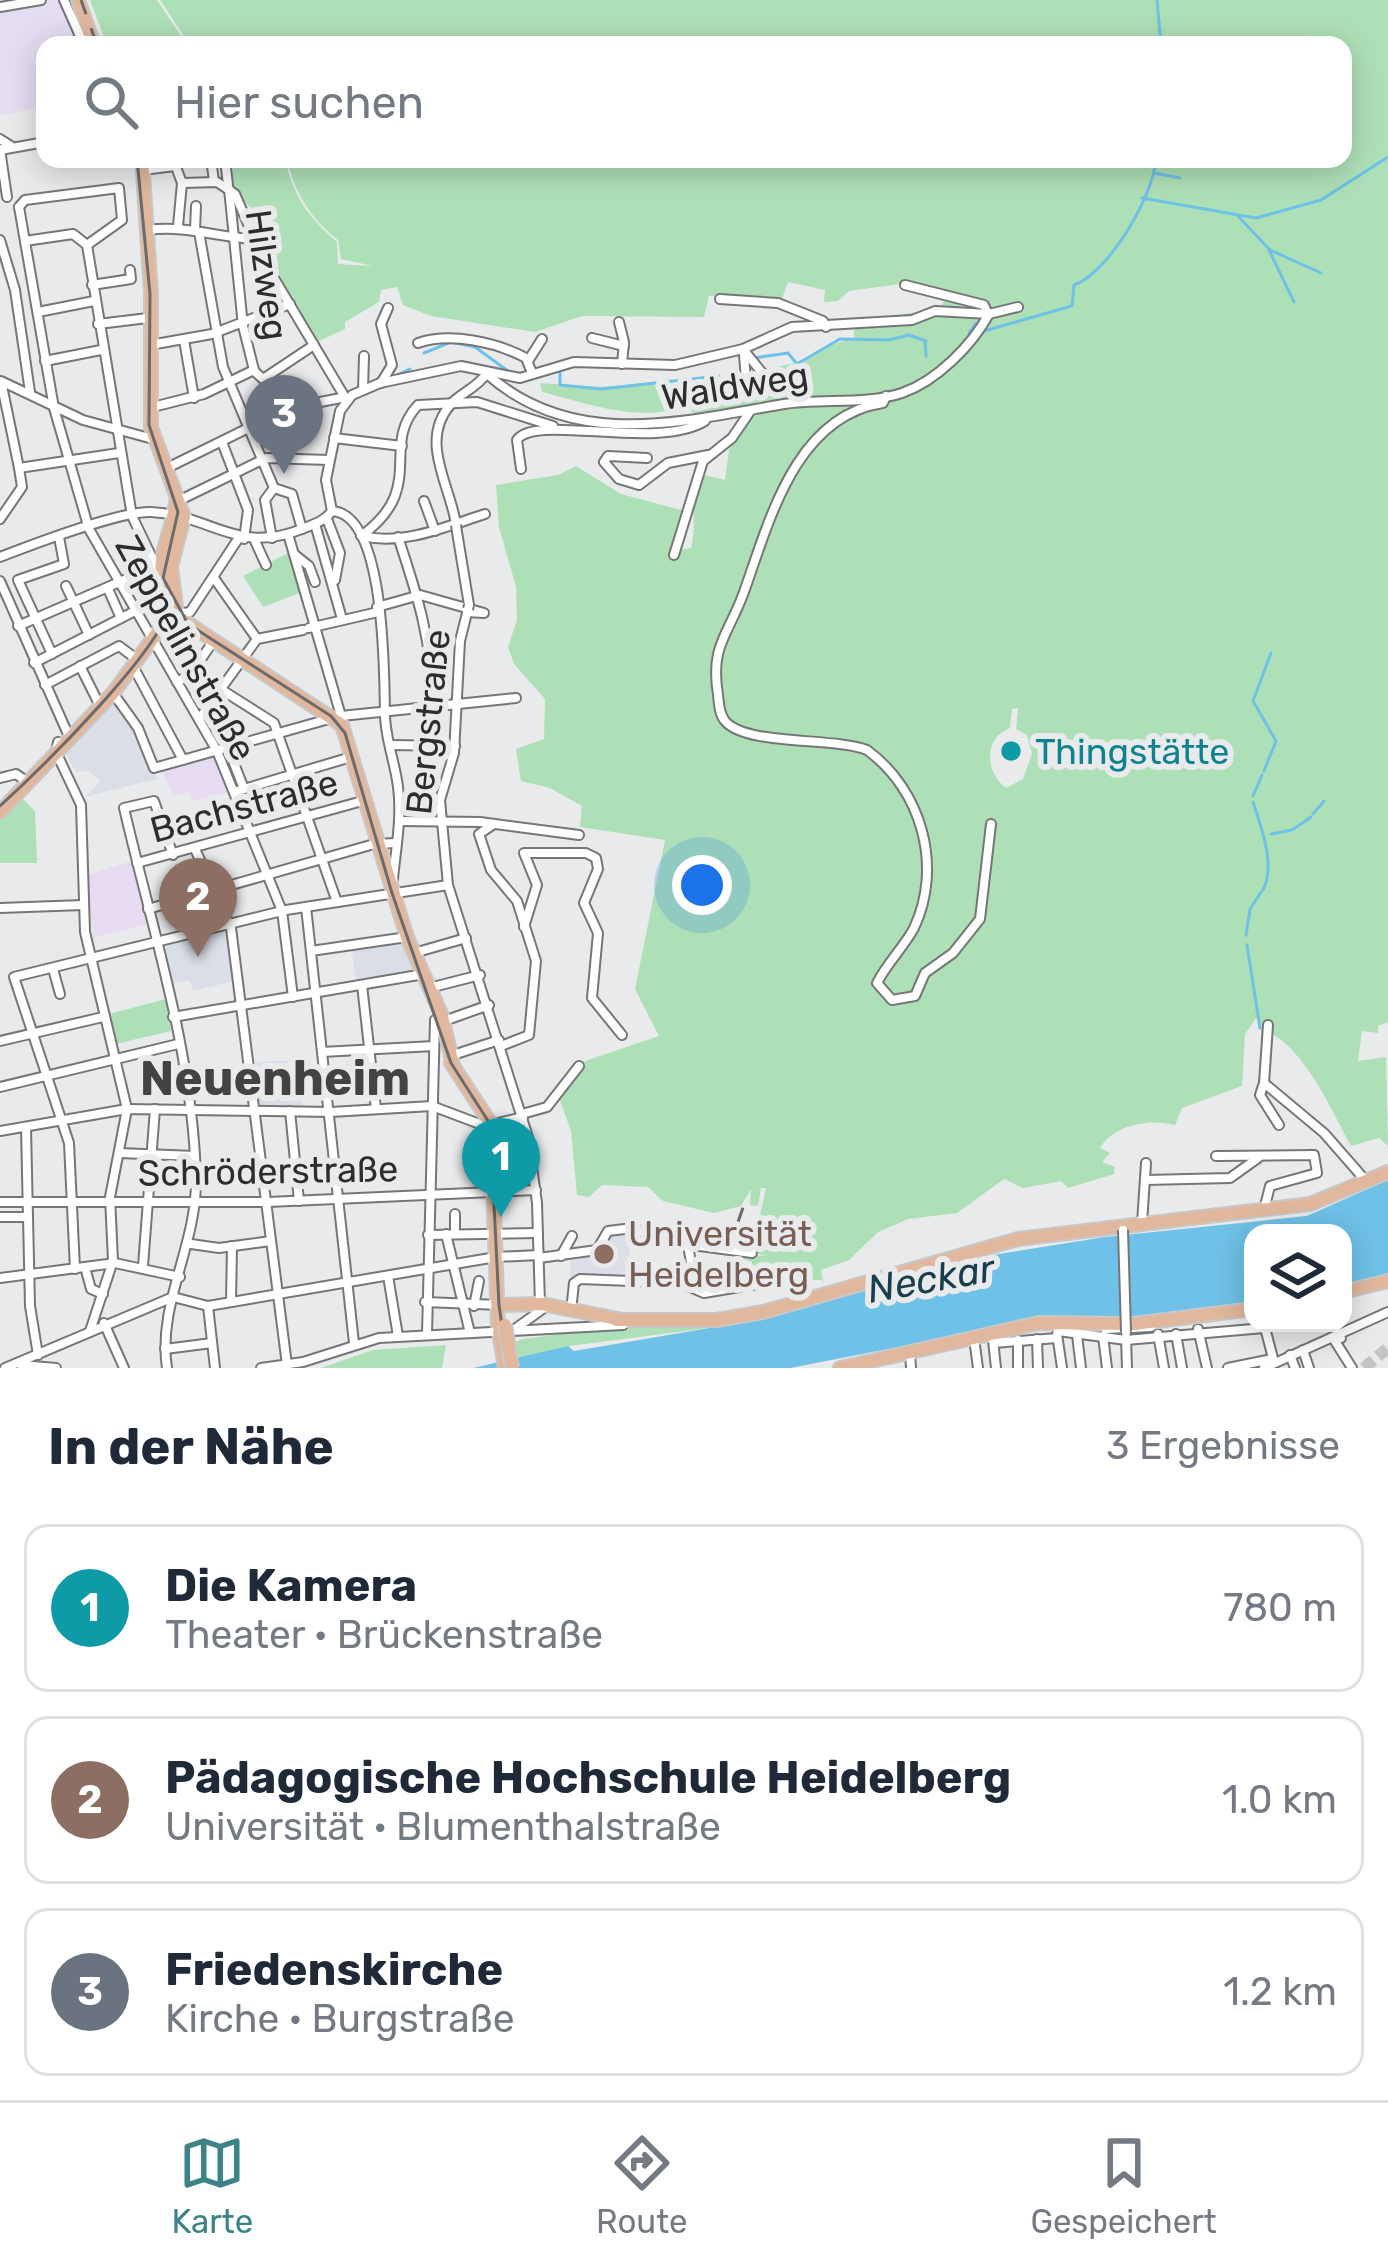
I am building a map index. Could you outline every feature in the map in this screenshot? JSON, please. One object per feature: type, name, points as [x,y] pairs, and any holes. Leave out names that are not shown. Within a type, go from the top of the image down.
[{"type":"main road","points":[[78,0],[91,36]]},
{"type":"main road","points":[[0,800],[10,778],[58,745],[113,693],[176,612],[171,567],[178,512],[153,440],[149,408],[147,168]]},
{"type":"main road","points":[[178,512],[156,568],[176,612],[337,720],[353,756],[392,892],[453,1060],[491,1124],[500,1307],[507,1328],[509,1368]]},
{"type":"main road","points":[[152,640],[167,614],[176,612]]},
{"type":"main road","points":[[0,812],[41,772],[58,745],[134,663]]},
{"type":"main road","points":[[500,1307],[542,1303],[629,1321],[712,1320],[763,1312],[1018,1239],[1318,1202],[1388,1172]]},
{"type":"main road","points":[[1352,1290],[1388,1283]]},
{"type":"main road","points":[[1058,1332],[1123,1334],[1156,1321],[1199,1323],[1244,1312]]},
{"type":"main road","points":[[849,1367],[974,1338],[997,1340],[1035,1332],[1123,1334]]},
{"type":"street","points":[[0,7],[41,0]]},
{"type":"street","points":[[64,0],[80,36]]},
{"type":"street","points":[[36,143],[5,148],[3,198],[19,207],[25,200],[119,188],[122,220],[88,244]]},
{"type":"street","points":[[176,168],[182,183],[178,226]]},
{"type":"street","points":[[210,168],[214,181]]},
{"type":"street","name":"Hilzweg","points":[[226,168],[242,323],[254,370]]},
{"type":"street","points":[[182,183],[214,181],[229,187],[242,206],[248,206],[257,231],[254,239],[344,399],[329,460],[329,515],[340,553],[339,576],[303,585]]},
{"type":"street","points":[[196,206],[228,382],[266,458],[274,488]]},
{"type":"street","name":"Zeppelinstraße","points":[[19,207],[54,408],[88,529],[199,719],[223,749],[282,911],[293,997]]},
{"type":"street","points":[[146,230],[178,226],[254,239]]},
{"type":"street","points":[[25,242],[73,234],[88,244]]},
{"type":"street","points":[[0,240],[15,290],[31,394]]},
{"type":"street","points":[[18,626],[156,568],[132,516],[101,350],[88,244]]},
{"type":"street","points":[[92,284],[131,279],[130,270]]},
{"type":"street","points":[[905,285],[984,304],[985,314]]},
{"type":"street","points":[[720,298],[782,304],[824,321],[826,327]]},
{"type":"street","points":[[38,312],[94,301]]},
{"type":"street","points":[[150,345],[216,332],[290,304]]},
{"type":"street","points":[[164,469],[289,408],[344,399],[381,382],[458,366],[520,378],[574,362],[675,365],[743,351],[783,329],[912,320],[934,311],[985,314],[1018,307]]},
{"type":"street","points":[[381,382],[392,366],[381,324],[388,308]]},
{"type":"street","name":"Waldweg","points":[[491,375],[542,407],[599,425],[662,426],[791,403],[886,396],[929,377],[970,345],[985,314]]},
{"type":"street","points":[[98,324],[148,319]]},
{"type":"street","points":[[619,322],[622,364]]},
{"type":"street","points":[[592,338],[624,346]]},
{"type":"street","points":[[418,343],[459,339],[528,361]]},
{"type":"street","points":[[528,361],[542,339]]},
{"type":"street","points":[[184,340],[194,398]]},
{"type":"street","points":[[149,408],[194,398],[254,370],[262,380],[314,345]]},
{"type":"street","points":[[45,361],[101,350]]},
{"type":"street","points":[[743,351],[763,374]]},
{"type":"street","points":[[743,351],[746,380]]},
{"type":"street","points":[[363,390],[364,356]]},
{"type":"street","points":[[528,361],[532,373]]},
{"type":"street","points":[[452,402],[491,375]]},
{"type":"street","points":[[2,380],[54,408],[116,432],[153,440]]},
{"type":"street","points":[[1,516],[13,506],[22,487],[2,380]]},
{"type":"street","points":[[886,396],[883,403],[832,427],[784,484],[714,664],[722,715],[731,726],[858,747],[878,759],[900,787],[927,847],[930,879],[913,929],[877,986],[901,1002],[914,998],[927,970],[950,956],[978,921],[988,880],[991,824]]},
{"type":"street","name":"Bergstraße","points":[[452,402],[442,420],[437,454],[456,528],[468,608],[460,641],[455,746],[440,796],[448,885],[480,975],[531,1151],[546,1331]]},
{"type":"street","points":[[361,536],[393,508],[398,445],[418,405],[481,402],[553,426],[600,435],[650,435],[693,428],[706,420]]},
{"type":"street","points":[[646,458],[608,456],[604,462],[622,482],[640,485],[668,463],[708,455],[732,438],[749,413]]},
{"type":"street","points":[[521,469],[520,434],[553,426]]},
{"type":"street","points":[[334,438],[398,445]]},
{"type":"street","points":[[176,612],[189,614],[241,539],[249,514],[222,442]]},
{"type":"street","points":[[19,469],[119,453]]},
{"type":"street","points":[[674,555],[708,455]]},
{"type":"street","points":[[178,512],[266,458],[329,460]]},
{"type":"street","points":[[274,488],[292,494],[301,526]]},
{"type":"street","points":[[271,534],[265,500],[274,488]]},
{"type":"street","points":[[424,501],[435,531]]},
{"type":"street","points":[[1,555],[132,516],[178,512],[255,541],[344,513],[375,567],[384,711],[399,820],[392,892]]},
{"type":"street","points":[[361,536],[435,531],[485,514]]},
{"type":"street","points":[[315,524],[342,620]]},
{"type":"street","points":[[288,534],[309,628],[337,720]]},
{"type":"street","points":[[59,537],[66,585],[88,635]]},
{"type":"street","points":[[398,537],[420,595],[432,667],[432,704]]},
{"type":"street","points":[[255,541],[266,565]]},
{"type":"street","points":[[294,554],[309,566],[315,582]]},
{"type":"street","points":[[52,654],[18,580],[62,564]]},
{"type":"street","points":[[214,578],[256,639]]},
{"type":"street","points":[[0,581],[45,685],[58,745],[81,805],[83,905],[103,1017],[127,1109],[110,1200],[112,1264],[90,1331]]},
{"type":"street","points":[[108,589],[121,618]]},
{"type":"street","points":[[199,719],[256,639],[342,620],[420,595],[484,614],[468,608]]},
{"type":"street","points":[[34,663],[135,611]]},
{"type":"street","points":[[177,682],[191,674],[214,640]]},
{"type":"street","points":[[45,685],[119,646],[134,663],[183,760]]},
{"type":"street","points":[[80,666],[98,702]]},
{"type":"street","points":[[221,690],[274,723],[337,902]]},
{"type":"street","points":[[113,693],[138,728],[154,768],[337,720],[432,704],[516,698]]},
{"type":"street","points":[[390,745],[455,746]]},
{"type":"street","points":[[239,790],[353,756]]},
{"type":"street","points":[[41,772],[69,770]]},
{"type":"street","name":"Bachstraße","points":[[137,863],[366,800]]},
{"type":"street","points":[[167,1368],[173,1297],[191,1244],[194,1156],[159,943],[124,808],[154,801],[173,855]]},
{"type":"street","points":[[399,820],[494,824],[579,835]]},
{"type":"street","points":[[453,1060],[528,1036],[533,1016],[536,961],[517,901],[479,847],[479,834],[494,824]]},
{"type":"street","points":[[148,908],[378,843],[396,844]]},
{"type":"street","points":[[195,849],[230,926],[287,1365]]},
{"type":"street","points":[[524,927],[537,886],[524,854],[587,853],[596,858],[598,869],[584,903],[598,933],[591,996],[598,1011],[622,1035]]},
{"type":"street","points":[[104,1294],[91,1289],[80,1268],[64,1120],[14,977],[282,911],[448,885]]},
{"type":"street","points":[[0,908],[83,905]]},
{"type":"street","points":[[306,907],[354,1343]]},
{"type":"street","points":[[311,951],[407,937]]},
{"type":"street","points":[[414,953],[466,938]]},
{"type":"street","points":[[53,969],[60,994]]},
{"type":"street","points":[[173,1017],[362,986],[429,987],[480,975]]},
{"type":"street","points":[[362,986],[376,1109]]},
{"type":"street","points":[[427,1334],[434,1046],[440,1020],[489,1005]]},
{"type":"street","points":[[0,1041],[103,1017]]},
{"type":"street","points":[[1268,1025],[1260,1094],[1279,1125]]},
{"type":"street","points":[[0,1088],[178,1044]]},
{"type":"street","points":[[322,1052],[434,1046]]},
{"type":"street","points":[[0,1131],[127,1109],[328,1112],[432,1106],[491,1124],[547,1107],[579,1066]]},
{"type":"street","points":[[1264,1082],[1324,1133],[1367,1183]]},
{"type":"street","points":[[143,1266],[152,1201],[155,1109]]},
{"type":"street","points":[[290,1111],[299,1201]]},
{"type":"street","points":[[26,1128],[30,1278],[38,1354]]},
{"type":"street","points":[[493,1154],[531,1151]]},
{"type":"street","points":[[118,1154],[155,1159],[194,1156]]},
{"type":"street","points":[[1216,1156],[1313,1154],[1318,1170],[1267,1188],[1264,1211]]},
{"type":"street","points":[[1146,1180],[1230,1178],[1258,1158]]},
{"type":"street","points":[[1142,1222],[1146,1162]]},
{"type":"street","name":"Schröderstraße","points":[[0,1202],[266,1203],[536,1190]]},
{"type":"street","points":[[455,1214],[451,1234],[469,1306],[470,1333]]},
{"type":"street","points":[[0,1217],[28,1217]]},
{"type":"street","points":[[23,1367],[38,1354],[173,1297],[208,1306],[497,1257],[563,1256],[598,1250],[607,1232],[623,1228],[688,1245],[752,1253]]},
{"type":"street","points":[[1123,1228],[1126,1368]]},
{"type":"street","points":[[428,1235],[538,1233]]},
{"type":"street","points":[[563,1256],[572,1235]]},
{"type":"street","points":[[191,1244],[271,1241]]},
{"type":"street","points":[[571,1311],[574,1283],[580,1279],[680,1283],[702,1292],[757,1284],[692,1269],[688,1245]]},
{"type":"street","points":[[231,1302],[232,1246]]},
{"type":"street","points":[[0,1278],[30,1278],[112,1264],[143,1266],[180,1277]]},
{"type":"street","points":[[388,1276],[398,1336]]},
{"type":"street","points":[[469,1306],[479,1281]]},
{"type":"street","points":[[425,1302],[500,1307]]},
{"type":"street","points":[[507,1328],[542,1303]]},
{"type":"street","points":[[208,1306],[215,1368]]},
{"type":"street","points":[[98,1311],[124,1368]]},
{"type":"street","points":[[1228,1368],[1304,1352],[1388,1312]]},
{"type":"street","points":[[261,1368],[398,1336],[507,1328],[546,1331],[629,1321]]},
{"type":"street","points":[[1062,1368],[1058,1332],[1077,1337],[1134,1330],[1156,1321],[1164,1368]]},
{"type":"street","points":[[1123,1334],[1177,1334],[1199,1323],[1244,1324]]},
{"type":"street","points":[[1199,1323],[1207,1368]]},
{"type":"street","points":[[996,1368],[997,1340],[1018,1340],[1035,1332],[1038,1368]]},
{"type":"street","points":[[1101,1332],[1107,1368]]},
{"type":"street","points":[[1267,1332],[1273,1361]]},
{"type":"street","points":[[1335,1332],[1352,1368]]},
{"type":"street","points":[[1177,1334],[1182,1368]]},
{"type":"street","points":[[1077,1337],[1081,1368]]},
{"type":"street","points":[[974,1338],[978,1368]]},
{"type":"street","points":[[1018,1340],[1018,1368]]},
{"type":"street","points":[[165,1349],[212,1343]]},
{"type":"street","points":[[910,1352],[911,1368]]},
{"type":"street","points":[[1304,1352],[1309,1368]]},
{"type":"street","points":[[1290,1355],[1295,1368]]},
{"type":"street","points":[[1264,1368],[1273,1361]]},
{"type":"street","points":[[23,1367],[56,1368]]},
{"type":"shaded area","points":[[0,0],[69,0],[81,36],[36,36],[36,109],[0,115]]},
{"type":"shaded area","points":[[113,699],[127,713],[157,779],[85,797],[101,781],[89,771],[76,772],[65,753]]},
{"type":"shaded area","points":[[216,753],[230,792],[193,801],[189,792],[174,796],[160,767]]},
{"type":"shaded area","points":[[132,861],[149,924],[93,938],[87,875]]},
{"type":"shaded area","points":[[228,929],[234,981],[193,991],[190,980],[171,984],[164,953],[168,944]]},
{"type":"shaded area","points":[[403,939],[418,973],[357,984],[351,947]]},
{"type":"shaded area","points":[[287,1060],[288,1071],[302,1071],[302,1108],[255,1107],[251,1063]]},
{"type":"shaded area","name":"Universität Heidelberg","points":[[631,1229],[627,1281],[570,1277],[571,1256],[594,1252],[609,1231]]},
{"type":"green space","points":[[90,0],[157,0],[181,36],[104,36]]},
{"type":"green space","points":[[160,0],[1388,0],[1388,1022],[1378,1026],[1378,1033],[1362,1031],[1358,1061],[1386,1057],[1388,1146],[1379,1138],[1351,1146],[1309,1071],[1256,1018],[1245,1034],[1242,1086],[1182,1108],[1175,1125],[1144,1123],[1114,1134],[1100,1148],[1110,1153],[1102,1162],[1115,1167],[1114,1174],[1068,1188],[1061,1181],[1023,1188],[1004,1179],[957,1213],[908,1219],[878,1232],[849,1260],[821,1270],[824,1285],[822,1280],[807,1280],[807,1286],[796,1289],[797,1299],[790,1302],[782,1276],[730,1270],[726,1266],[732,1261],[751,1269],[752,1262],[717,1251],[767,1256],[752,1252],[766,1188],[761,1188],[758,1206],[750,1205],[751,1189],[741,1206],[714,1213],[663,1201],[648,1187],[602,1185],[589,1197],[577,1195],[571,1131],[558,1095],[585,1061],[659,1036],[635,989],[665,840],[580,827],[582,806],[550,788],[521,781],[516,749],[544,739],[545,699],[514,664],[508,647],[517,620],[516,587],[499,527],[496,485],[558,475],[576,466],[621,494],[685,511],[673,551],[691,548],[697,473],[725,480],[729,450],[754,412],[697,420],[688,405],[653,413],[615,410],[542,392],[540,383],[603,387],[720,376],[738,387],[773,389],[770,368],[854,339],[854,321],[940,309],[944,301],[912,292],[907,283],[849,291],[838,301],[824,302],[825,290],[788,282],[782,299],[709,296],[704,317],[582,316],[535,332],[431,316],[403,305],[397,287],[381,290],[379,302],[345,322],[345,329],[315,343],[259,246],[258,219],[234,190],[233,168],[288,168],[293,184],[304,205],[318,224],[337,242],[338,264],[373,266],[341,259],[338,240],[319,223],[290,168],[1352,168],[1352,36],[184,36]],"holes":[[[1018,708],[1016,729],[1027,735],[1032,754],[1023,779],[1006,788],[994,773],[990,756],[995,739],[1010,728],[1012,709]]]},
{"type":"green space","points":[[292,551],[302,592],[263,607],[243,576]]},
{"type":"green space","points":[[22,798],[35,811],[37,863],[0,863],[0,820]]},
{"type":"green space","points":[[166,999],[171,1031],[111,1045],[105,1015]]},
{"type":"green space","points":[[643,1323],[717,1327],[569,1346],[516,1360],[513,1343],[523,1339]]},
{"type":"green space","points":[[446,1345],[442,1368],[321,1368],[373,1350]]},
{"type":"water","name":"Neckar","points":[[1388,1180],[1388,1275],[1352,1285],[1352,1224],[1244,1224],[1244,1305],[1141,1318],[1038,1320],[790,1368],[473,1368],[568,1346],[574,1351],[763,1319],[865,1284],[974,1258],[1105,1237],[1307,1216]]},
{"type":"waterway","points":[[1157,0],[1160,36]]},
{"type":"waterway","points":[[1142,198],[1256,218],[1321,200],[1388,157]]},
{"type":"waterway","points":[[984,331],[1072,306],[1074,285],[1114,251],[1147,194],[1154,168]]},
{"type":"waterway","points":[[1154,173],[1180,178]]},
{"type":"waterway","points":[[1237,215],[1270,250],[1321,273]]},
{"type":"waterway","points":[[1269,250],[1294,302]]},
{"type":"waterway","points":[[969,333],[976,323]]},
{"type":"waterway","points":[[754,358],[788,353],[797,364],[840,339],[889,340],[909,335],[926,341]]},
{"type":"waterway","points":[[925,341],[926,356]]},
{"type":"waterway","points":[[424,353],[451,342],[475,347],[508,371]]},
{"type":"waterway","points":[[395,376],[410,369]]},
{"type":"waterway","points":[[560,372],[560,385],[601,389],[719,376]]},
{"type":"waterway","points":[[1264,771],[1276,741],[1253,701],[1271,653]]},
{"type":"waterway","points":[[1253,796],[1262,775]]},
{"type":"waterway","points":[[1313,814],[1324,801]]},
{"type":"waterway","points":[[1253,802],[1268,858],[1263,890]]},
{"type":"waterway","points":[[1271,834],[1292,830],[1311,817]]},
{"type":"waterway","points":[[1246,935],[1250,909],[1261,892]]},
{"type":"waterway","points":[[1247,945],[1260,1028]]},
{"type":"tunnel","points":[[1364,1368],[1388,1348]]},
{"type":"tram line","points":[[138,168],[150,294],[149,425],[178,512],[163,578],[188,624],[331,716],[345,733],[392,893],[451,1063],[490,1124],[499,1305],[508,1368]]},
{"type":"tram line","points":[[0,806],[129,671],[167,615],[171,595]]},
{"type":"railway","points":[[81,0],[94,36]]},
{"type":"railway","points":[[738,1222],[745,1202]]},
{"type":"place","name":"Friedenskirche","points":[[284,474]]},
{"type":"place","name":"Thingstätte","points":[[1011,751]]},
{"type":"place","name":"Pädagogische Hochschule Heidelberg","points":[[198,957]]},
{"type":"place","name":"Die Kamera","points":[[501,1217]]},
{"type":"place","name":"Universität Heidelberg","points":[[604,1254]]},
{"type":"district","name":"Neuenheim","points":[[275,1078]]}]
